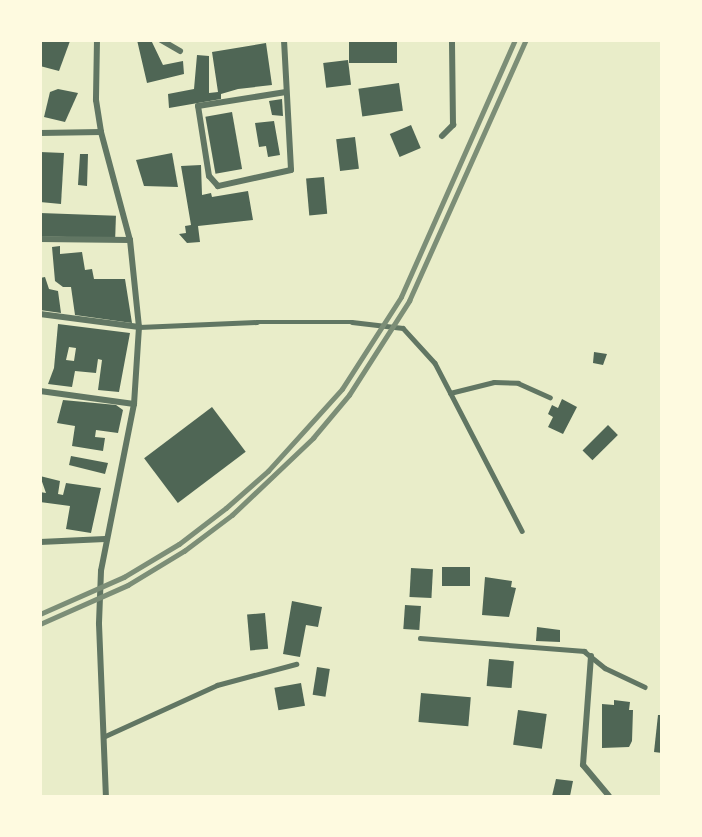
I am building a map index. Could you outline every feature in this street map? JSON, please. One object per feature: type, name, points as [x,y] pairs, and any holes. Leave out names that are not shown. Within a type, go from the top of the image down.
[{"type":"street","points":[[97,40],[96,100],[101,132],[130,240],[139,327],[134,404],[105,538],[99,624],[106,796]]},
{"type":"street","points":[[161,40],[180,51]]},
{"type":"street","points":[[284,40],[291,170],[218,186],[209,176],[198,106],[286,92]]},
{"type":"street","points":[[442,136],[453,125],[452,40]]},
{"type":"street","points":[[40,133],[101,132]]},
{"type":"street","points":[[40,239],[130,240]]},
{"type":"street","points":[[40,314],[139,327]]},
{"type":"street","points":[[40,391],[134,404]]},
{"type":"street","points":[[40,542],[105,538]]},
{"type":"street","points":[[591,656],[584,765],[609,796]]},
{"type":"lane","points":[[139,327],[269,322],[352,322],[403,328],[435,363],[522,531]]},
{"type":"lane","points":[[450,393],[494,382],[518,383],[550,397]]},
{"type":"lane","points":[[420,638],[584,651],[605,668],[645,687]]},
{"type":"lane","points":[[103,737],[217,685],[296,664]]},
{"type":"building","points":[[40,40],[70,41],[59,71],[40,66]]},
{"type":"building","points":[[137,40],[151,40],[163,65],[183,61],[184,74],[147,83]]},
{"type":"building","points":[[349,40],[397,40],[397,63],[349,63]]},
{"type":"building","points":[[266,43],[272,85],[238,89],[221,94],[221,99],[169,108],[168,94],[194,89],[197,55],[209,56],[209,93],[218,92],[212,52]]},
{"type":"building","points":[[348,60],[351,85],[326,88],[323,63]]},
{"type":"building","points":[[399,83],[403,111],[362,116],[358,89]]},
{"type":"building","points":[[58,89],[78,93],[65,122],[44,117],[50,92]]},
{"type":"building","points":[[282,99],[283,116],[272,115],[269,101]]},
{"type":"building","points":[[232,112],[242,169],[215,174],[205,117]]},
{"type":"building","points":[[274,121],[280,155],[268,157],[266,146],[259,147],[255,123]]},
{"type":"building","points":[[411,125],[421,148],[400,157],[390,134]]},
{"type":"building","points":[[355,137],[359,169],[340,171],[336,139]]},
{"type":"building","points":[[40,152],[64,153],[61,204],[40,202]]},
{"type":"building","points":[[172,153],[178,187],[144,186],[136,160]]},
{"type":"building","points":[[80,154],[88,154],[87,186],[78,185]]},
{"type":"building","points":[[201,165],[202,195],[211,193],[212,197],[248,191],[253,220],[198,226],[200,242],[187,243],[179,234],[186,233],[185,226],[191,225],[181,166]]},
{"type":"building","points":[[324,177],[327,214],[309,215],[306,179]]},
{"type":"building","points":[[40,213],[116,216],[115,239],[40,236]]},
{"type":"building","points":[[60,246],[60,254],[82,252],[85,270],[92,269],[94,279],[125,279],[132,323],[75,315],[71,287],[63,287],[55,281],[52,247]]},
{"type":"building","points":[[45,277],[49,289],[58,291],[61,313],[40,310],[40,278]]},
{"type":"building","points":[[58,324],[130,333],[119,392],[98,390],[102,360],[98,359],[96,373],[75,371],[72,387],[48,384],[54,368]],"holes":[[[69,347],[76,348],[74,361],[66,360]]]},
{"type":"building","points":[[594,352],[607,354],[603,365],[593,363]]},
{"type":"building","points":[[562,399],[577,407],[563,434],[548,427],[553,417],[548,414],[552,405],[558,408]]},
{"type":"building","points":[[63,400],[116,405],[123,410],[118,433],[96,430],[95,437],[105,438],[103,451],[72,446],[75,426],[57,423]]},
{"type":"building","points":[[212,407],[246,452],[178,503],[144,458]]},
{"type":"building","points":[[608,425],[618,435],[592,460],[583,450]]},
{"type":"building","points":[[71,456],[108,463],[105,474],[69,465]]},
{"type":"building","points":[[40,476],[60,481],[58,494],[63,495],[66,483],[101,488],[91,533],[66,529],[70,506],[40,502],[40,492],[46,493]]},
{"type":"building","points":[[442,567],[470,567],[470,586],[442,586]]},
{"type":"building","points":[[411,568],[433,569],[431,598],[409,597]]},
{"type":"building","points":[[485,577],[512,581],[511,587],[516,588],[509,617],[482,615]]},
{"type":"building","points":[[292,601],[322,607],[318,627],[306,625],[300,657],[283,654]]},
{"type":"building","points":[[405,605],[421,606],[419,630],[403,629]]},
{"type":"building","points":[[265,613],[268,649],[250,650],[247,615]]},
{"type":"building","points":[[537,627],[560,630],[560,642],[536,641]]},
{"type":"building","points":[[489,659],[514,661],[512,688],[487,686]]},
{"type":"building","points":[[317,667],[330,669],[325,697],[313,695]]},
{"type":"building","points":[[301,683],[305,706],[278,710],[274,688]]},
{"type":"building","points":[[421,693],[471,697],[468,726],[418,722]]},
{"type":"building","points":[[614,700],[630,702],[629,710],[633,710],[632,741],[629,747],[602,748],[602,704],[614,705]]},
{"type":"building","points":[[518,710],[547,714],[542,749],[513,745]]},
{"type":"building","points":[[658,715],[662,715],[662,753],[654,752]]},
{"type":"building","points":[[556,779],[573,781],[570,796],[552,796]]},
{"type":"railway","points":[[40,614],[124,577],[179,544],[226,508],[268,471],[342,389],[401,297],[515,40]]},
{"type":"railway","points":[[40,624],[128,585],[184,551],[232,515],[313,438],[349,395],[409,301],[526,40]]}]
